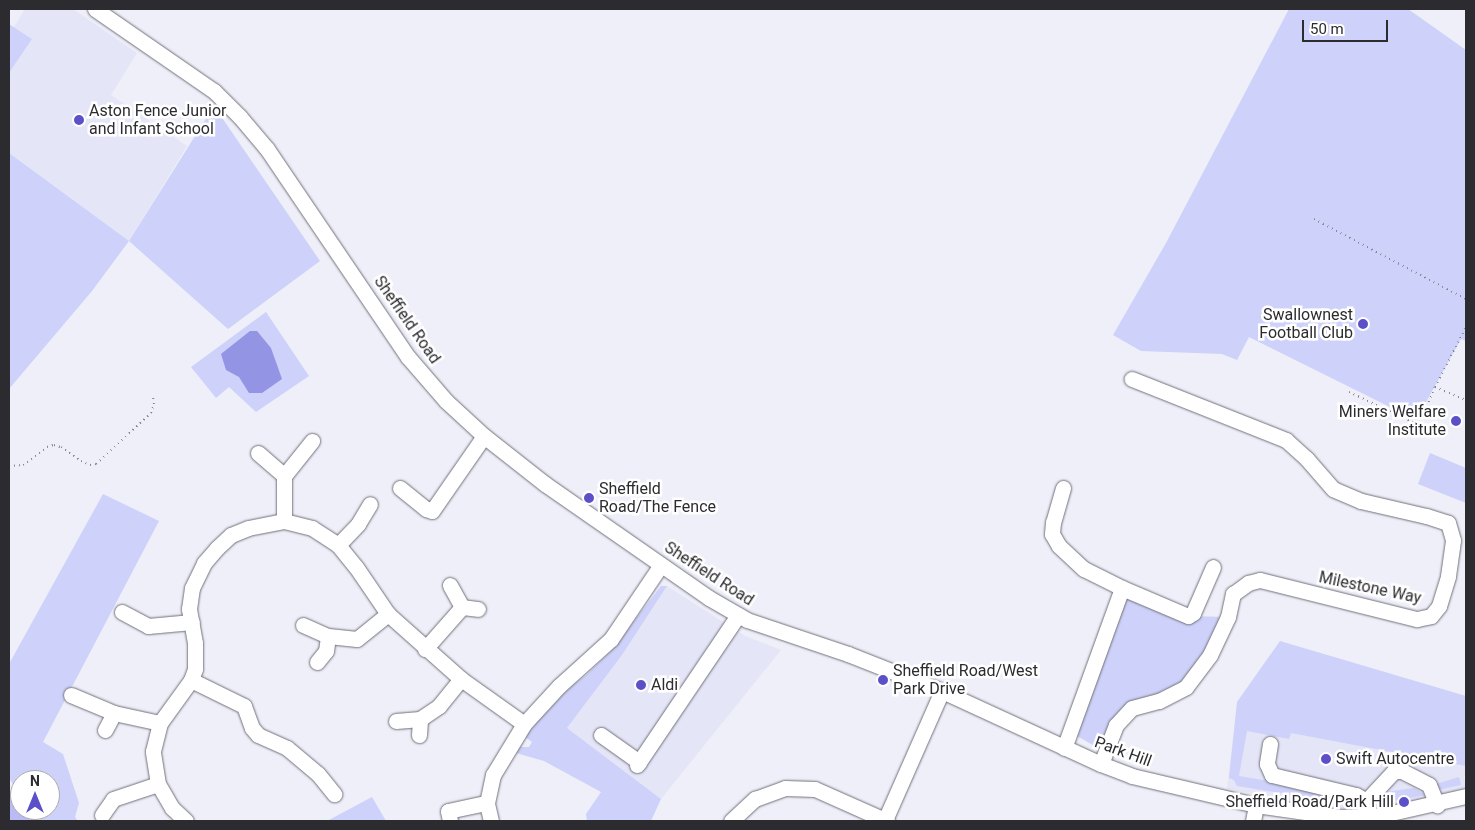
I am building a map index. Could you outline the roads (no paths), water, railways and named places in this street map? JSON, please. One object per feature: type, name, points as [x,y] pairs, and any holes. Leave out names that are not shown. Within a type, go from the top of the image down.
[{"type":"main road","points":[[9,802],[22,821]]},
{"type":"street","name":"Sheffield Road","points":[[95,9],[214,91],[240,116],[267,149],[408,357],[446,401],[484,436],[545,484],[709,598],[738,615],[786,635]]},
{"type":"street","name":"Milestone Way","points":[[1102,764],[1116,724],[1132,708],[1159,701],[1186,687],[1210,655],[1228,617],[1233,594],[1248,583],[1260,580],[1417,619],[1431,616],[1439,606],[1448,576],[1453,540],[1448,523],[1361,501],[1333,489],[1307,459],[1286,440],[1132,379]]},
{"type":"street","points":[[400,488],[432,512],[484,436]]},
{"type":"street","points":[[284,521],[284,476],[312,441]]},
{"type":"street","points":[[258,454],[284,476]]},
{"type":"street","points":[[1063,488],[1053,522],[1052,534],[1059,546],[1084,569],[1122,588],[1188,616],[1193,613],[1213,567]]},
{"type":"street","points":[[338,545],[358,524],[370,504]]},
{"type":"street","points":[[186,821],[172,808],[158,784],[153,751],[160,723],[192,680],[196,658],[189,609],[192,588],[204,563],[217,548],[231,536],[248,528],[284,521],[312,528],[338,545],[356,567],[388,614],[425,649],[461,679],[524,724]]},
{"type":"street","points":[[491,821],[487,803],[493,775],[524,724],[559,686],[611,639],[661,565]]},
{"type":"street","points":[[450,584],[462,607]]},
{"type":"street","points":[[1064,748],[1122,588]]},
{"type":"street","points":[[425,649],[462,607]]},
{"type":"street","points":[[462,607],[478,609]]},
{"type":"street","points":[[122,612],[148,626],[192,622]]},
{"type":"street","points":[[303,625],[328,636],[357,639],[388,614]]},
{"type":"street","points":[[601,735],[638,763],[738,615]]},
{"type":"street","name":"Park Hill","points":[[786,635],[848,654],[942,691],[1064,748],[1140,778],[1256,804],[1314,814],[1374,818],[1437,805],[1466,796]]},
{"type":"street","points":[[317,662],[326,651],[328,636]]},
{"type":"street","points":[[396,721],[420,719],[439,706],[461,679]]},
{"type":"street","points":[[192,680],[244,706],[252,728],[258,735],[287,748],[318,774],[334,794]]},
{"type":"street","points":[[731,821],[755,799],[785,788],[815,789],[886,821],[942,691]]},
{"type":"street","points":[[70,695],[114,712],[160,723]]},
{"type":"street","points":[[105,730],[114,712]]},
{"type":"street","points":[[419,735],[420,719]]},
{"type":"street","points":[[1270,744],[1267,764],[1272,775],[1356,794],[1366,801],[1374,818]]},
{"type":"street","points":[[1366,801],[1394,771],[1402,771],[1429,785],[1437,805]]},
{"type":"street","points":[[102,815],[113,799],[158,784]]},
{"type":"street","points":[[450,821],[448,811],[487,803]]},
{"type":"street","points":[[1253,821],[1256,804]]},
{"type":"water","points":[[250,331],[257,331],[271,348],[282,379],[262,393],[249,393],[239,377],[226,370],[221,354]]},
{"type":"place","name":"Aston Fence Junior and Infant School","points":[[79,120]]},
{"type":"place","name":"Swallownest Football Club","points":[[1363,324]]},
{"type":"place","name":"Miners Welfare Institute","points":[[1456,421]]},
{"type":"place","name":"Sheffield Road/The Fence","points":[[589,498]]},
{"type":"place","name":"Sheffield Road/West Park Drive","points":[[883,680]]},
{"type":"place","name":"Aldi","points":[[641,685]]},
{"type":"place","name":"Swift Autocentre","points":[[1326,759]]},
{"type":"place","name":"Sheffield Road/Park Hill","points":[[1404,802]]}]
